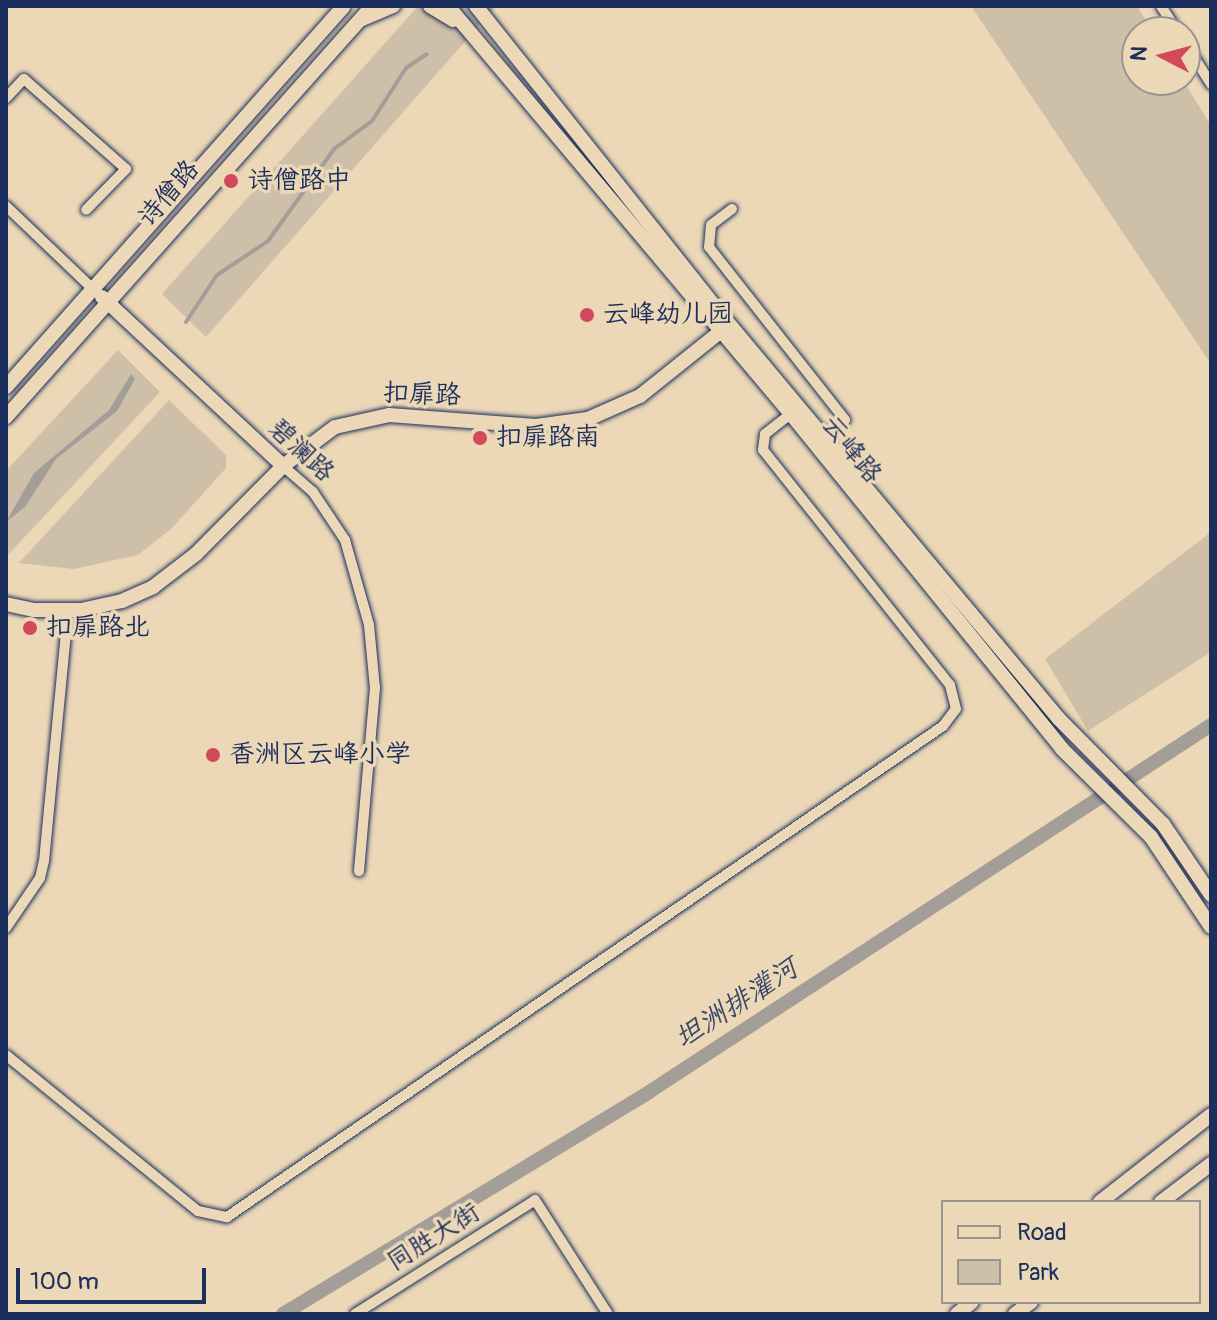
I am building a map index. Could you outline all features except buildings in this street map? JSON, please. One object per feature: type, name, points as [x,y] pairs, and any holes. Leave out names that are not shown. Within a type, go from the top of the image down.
[{"type":"street","name":"诗僧路","points":[[6,417],[106,301],[372,6]]},
{"type":"street","points":[[358,21],[393,6]]},
{"type":"street","points":[[430,6],[466,28]]},
{"type":"street","name":"云峰路","points":[[448,6],[725,328],[825,435],[1073,734],[1163,824],[1211,895]]},
{"type":"street","name":"云峰路","points":[[476,6],[791,414],[1062,749],[1151,837],[1211,927]]},
{"type":"street","name":"诗僧路","points":[[6,387],[342,8]]},
{"type":"street","points":[[6,98],[24,79],[126,169],[86,210]]},
{"type":"street","name":"碧澜路","points":[[6,206],[313,492],[345,540],[369,625],[375,688],[359,871]]},
{"type":"street","points":[[732,209],[721,217],[708,236],[713,254],[845,420],[825,435]]},
{"type":"street","name":"扣扉路","points":[[6,604],[68,611],[122,601],[164,580],[283,466],[320,435],[375,416],[536,426],[588,419],[640,396],[725,328]]},
{"type":"street","points":[[6,1055],[198,1211],[227,1217],[943,726],[956,709],[950,685],[763,450],[765,434],[791,414]]},
{"type":"street","points":[[6,928],[40,878],[44,861],[68,611]]},
{"type":"street","points":[[1103,1200],[1211,1115]]},
{"type":"street","points":[[1164,1200],[1209,1166]]},
{"type":"street","name":"同胜大街","points":[[355,1314],[535,1200],[608,1314]]},
{"type":"green space","points":[[418,6],[496,6],[206,337],[162,294]]},
{"type":"green space","points":[[971,6],[1137,6],[1143,16],[1121,16],[1121,96],[1193,96],[1211,126],[1211,364]]},
{"type":"green space","points":[[118,350],[160,392],[7,556],[6,471]]},
{"type":"green space","points":[[169,400],[226,455],[226,468],[171,529],[138,555],[74,569],[19,563]]},
{"type":"green space","points":[[1211,532],[1211,652],[1088,731],[1045,659]]},
{"type":"shaded area","points":[[131,374],[135,379],[117,411],[56,459],[25,507],[6,522],[34,473],[109,410]]},
{"type":"waterway","points":[[186,322],[217,275],[268,241],[334,149],[372,121],[406,68],[427,54]]},
{"type":"waterway","name":"坦洲排灌河","points":[[283,1314],[649,1092],[1211,725]]},
{"type":"place","name":"诗僧路中","points":[[231,181]]},
{"type":"place","name":"云峰幼儿园","points":[[587,315]]},
{"type":"place","name":"扣扉路南","points":[[480,438]]},
{"type":"place","name":"扣扉路北","points":[[30,628]]},
{"type":"place","name":"香洲区云峰小学","points":[[213,755]]}]
